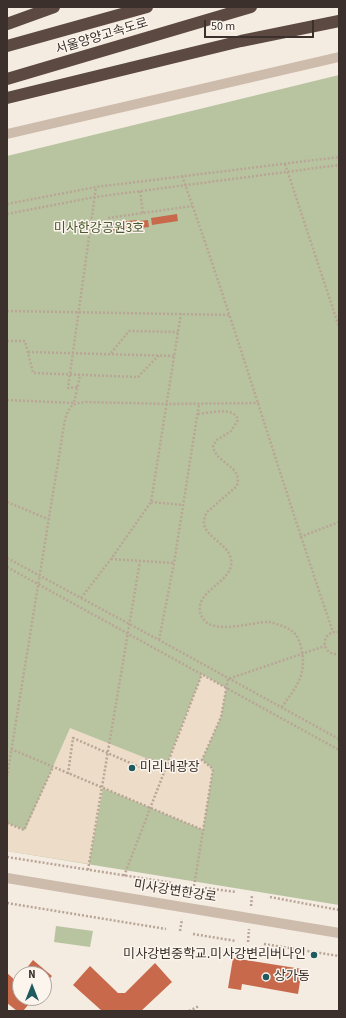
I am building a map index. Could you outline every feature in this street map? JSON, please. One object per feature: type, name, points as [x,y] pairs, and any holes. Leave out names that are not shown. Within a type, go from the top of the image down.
[{"type":"highway","points":[[7,24],[54,7]]},
{"type":"highway","name":"서울양양고속도로","points":[[7,46],[147,7]]},
{"type":"highway","name":"서울양양고속도로","points":[[7,79],[251,7]]},
{"type":"highway","points":[[7,98],[241,42],[339,21]]},
{"type":"street","points":[[7,134],[339,57]]},
{"type":"street","name":"미사강변한강로","points":[[7,878],[339,933]]},
{"type":"path","points":[[7,204],[96,187],[339,157]]},
{"type":"path","points":[[285,164],[339,327]]},
{"type":"path","points":[[7,214],[95,197],[339,165]]},
{"type":"path","points":[[182,176],[230,315],[300,537],[333,632]]},
{"type":"path","points":[[77,387],[68,388],[80,312],[96,187]]},
{"type":"path","points":[[140,192],[143,213]]},
{"type":"path","points":[[108,218],[192,206]]},
{"type":"path","points":[[7,311],[230,315]]},
{"type":"path","points":[[81,598],[111,559],[151,502],[181,313]]},
{"type":"path","points":[[111,354],[129,331],[178,332]]},
{"type":"path","points":[[7,341],[25,341],[33,373],[138,377],[159,355]]},
{"type":"path","points":[[28,352],[73,352],[174,356]]},
{"type":"path","points":[[7,777],[65,419],[68,409],[74,403],[80,375]]},
{"type":"path","points":[[7,400],[74,403],[259,403]]},
{"type":"path","points":[[159,640],[174,563],[199,404]]},
{"type":"path","points":[[198,414],[229,411],[238,416],[238,420],[231,431],[217,440],[213,445],[214,451],[218,456],[234,468],[238,481],[237,486],[207,512],[204,517],[205,528],[230,554],[231,561],[229,572],[204,596],[201,602],[201,615],[205,621],[211,625],[229,627],[270,622],[291,629],[296,634],[303,654],[302,674],[299,682],[282,708]]},
{"type":"path","points":[[7,502],[48,519]]},
{"type":"path","points":[[151,502],[183,505]]},
{"type":"path","points":[[300,537],[339,522]]},
{"type":"path","points":[[7,558],[339,739]]},
{"type":"path","points":[[111,559],[174,563]]},
{"type":"path","points":[[88,870],[140,561]]},
{"type":"path","points":[[7,567],[339,750]]},
{"type":"path","points":[[339,632],[333,632],[327,636],[325,646],[333,654],[339,654]]},
{"type":"path","points":[[228,679],[325,646]]},
{"type":"path","points":[[124,876],[202,674]]},
{"type":"path","points":[[194,886],[213,769],[202,760],[221,717],[228,679]]},
{"type":"path","points":[[68,774],[73,738],[142,768],[147,758],[166,766]]},
{"type":"path","points":[[11,749],[203,830]]},
{"type":"path","points":[[7,823],[24,830],[53,767]]},
{"type":"path","points":[[7,857],[173,883]]},
{"type":"path","points":[[205,888],[236,892]]},
{"type":"path","points":[[270,897],[339,910]]},
{"type":"path","points":[[7,903],[166,929]]},
{"type":"path","points":[[192,934],[236,941]]},
{"type":"path","points":[[264,944],[339,956]]},
{"type":"path","points":[[189,1011],[199,1006]]},
{"type":"green space","name":"미사한강공원3호","points":[[339,75],[339,905],[7,851],[7,156]]},
{"type":"green space","points":[[56,926],[93,931],[90,947],[54,942]]},
{"type":"shaded area","name":"미리내광장","points":[[202,674],[226,688],[221,717],[202,760],[213,769],[203,830],[103,788],[89,864],[7,851],[7,823],[25,830],[70,728],[166,766]]},
{"type":"building","points":[[177,214],[178,221],[152,225],[151,218]]},
{"type":"building","points":[[137,220],[138,227],[129,228],[128,221]]},
{"type":"building","points":[[148,220],[149,227],[140,228],[139,221]]},
{"type":"building","points":[[127,221],[128,228],[119,230],[118,223]]},
{"type":"building","points":[[118,223],[119,230],[110,231],[109,224]]},
{"type":"building","name":"상가동","points":[[233,958],[302,969],[298,994],[242,984],[241,990],[228,988]]},
{"type":"building","points":[[33,960],[40,966],[28,966]]},
{"type":"building","points":[[155,963],[172,982],[141,1011],[102,1011],[73,985],[90,966],[118,993],[125,993]]},
{"type":"building","points":[[7,973],[12,977],[12,1006],[27,1006],[23,1011],[17,1011],[7,1003]]},
{"type":"place","name":"미리내광장","points":[[132,768]]},
{"type":"place","name":"미사강변중학교.미사강변리버나인","points":[[314,955]]},
{"type":"place","name":"상가동","points":[[266,977]]}]
